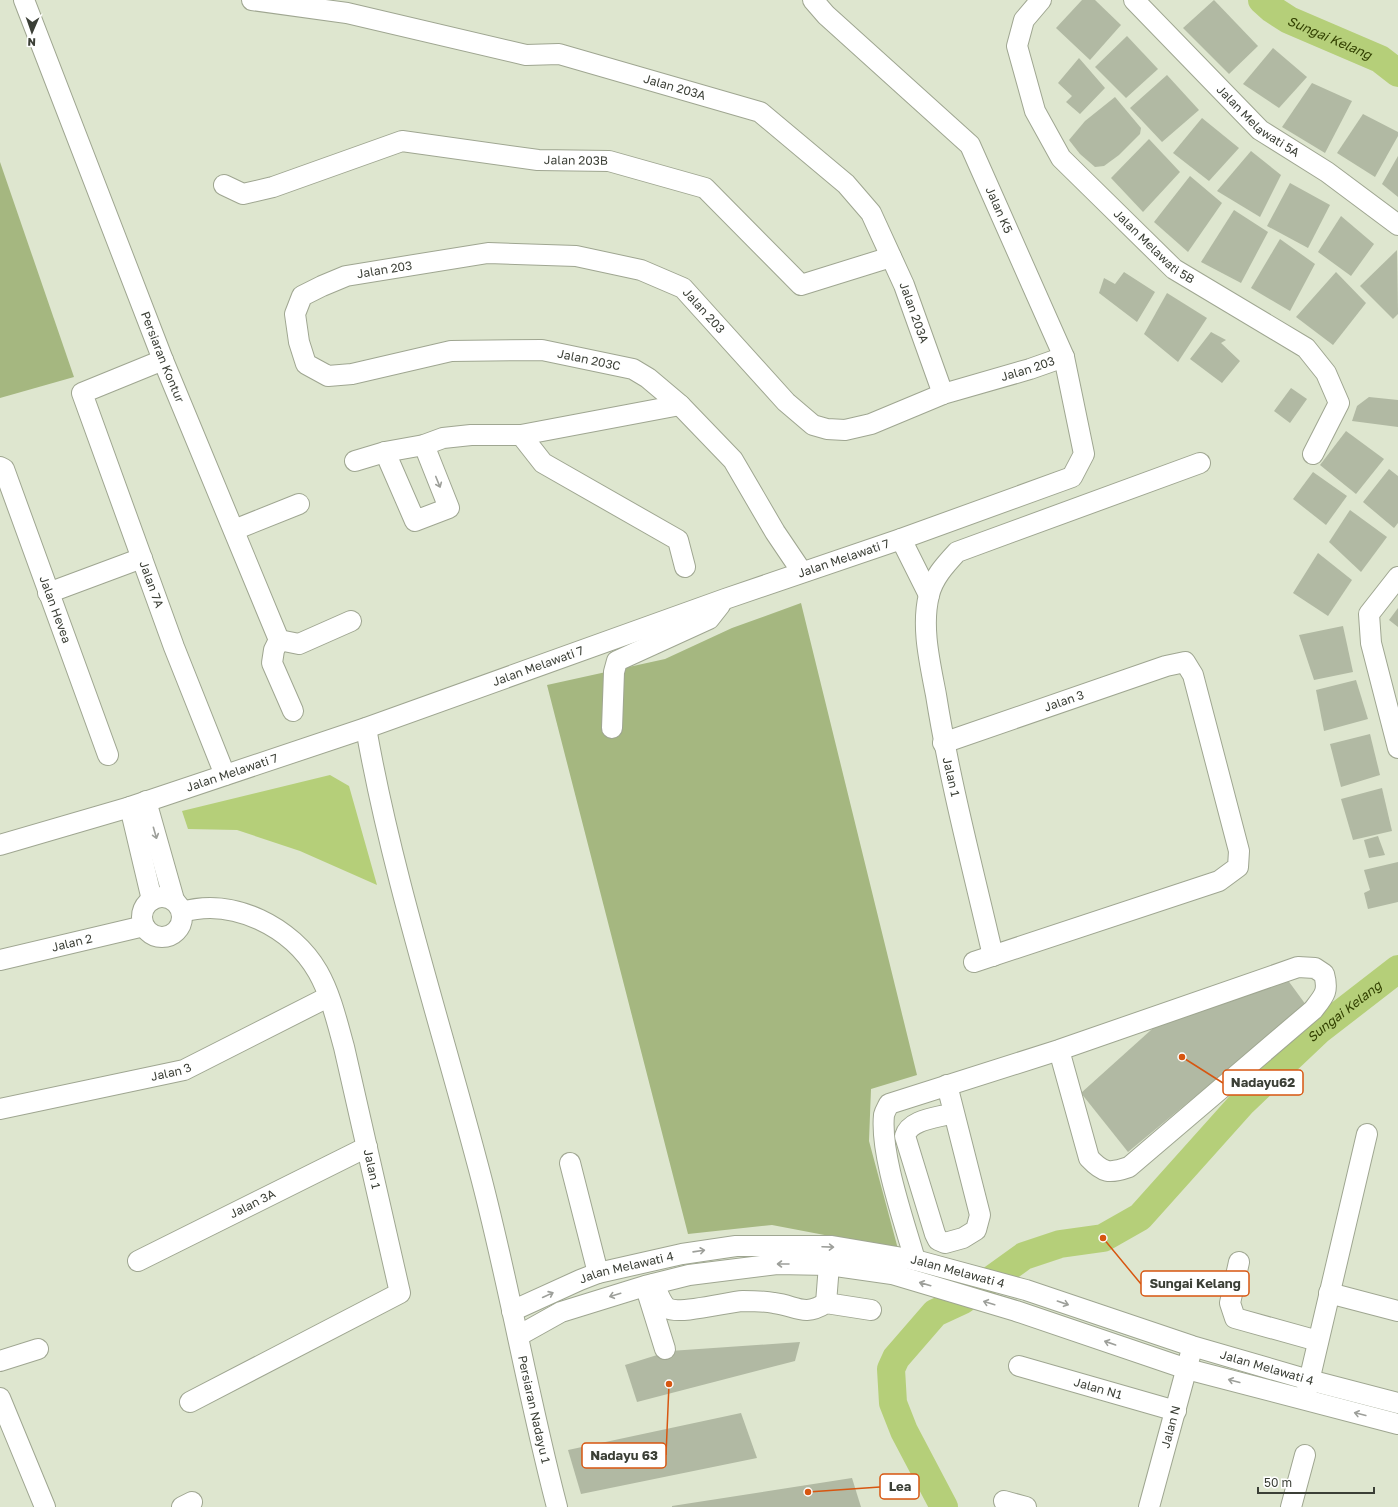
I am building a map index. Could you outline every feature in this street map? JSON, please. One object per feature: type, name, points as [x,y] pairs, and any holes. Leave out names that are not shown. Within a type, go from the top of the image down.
[{"type":"street","name":"Persiaran Kontur","points":[[24,0],[162,360],[279,640]]},
{"type":"street","name":"Jalan 203A","points":[[252,0],[347,13],[526,55],[559,54],[760,112],[846,184],[871,213],[904,285],[943,394]]},
{"type":"street","name":"Jalan K5","points":[[813,0],[826,15],[970,144],[1064,356],[1084,454],[1072,477]]},
{"type":"street","name":"Jalan Melawati 5B","points":[[1041,0],[1024,20],[1017,46],[1035,111],[1060,158],[1174,269],[1306,348],[1326,373],[1339,403],[1313,454]]},
{"type":"street","name":"Jalan Melawati 5A","points":[[1134,0],[1260,130],[1327,172],[1398,225]]},
{"type":"street","name":"Jalan 203B","points":[[224,186],[243,194],[274,187],[402,141],[538,160],[609,161],[705,188],[802,285],[891,257]]},
{"type":"street","name":"Jalan 203","points":[[299,342],[295,314],[302,296],[322,286],[346,276],[488,253],[576,256],[642,270],[683,288],[786,402],[813,425],[827,429],[845,430],[871,424],[943,394],[1030,369],[1064,356]]},
{"type":"street","name":"Jalan 203C","points":[[299,342],[306,364],[328,376],[352,374],[451,351],[542,350],[633,369],[648,378],[680,405],[733,460],[775,532],[802,572]]},
{"type":"street","name":"Jalan 7A","points":[[162,360],[82,393],[174,647],[225,774]]},
{"type":"street","points":[[355,461],[385,452],[424,445],[443,438],[472,435],[521,436],[680,405]]},
{"type":"street","points":[[521,436],[543,462],[678,540],[686,567]]},
{"type":"street","points":[[385,452],[415,521],[449,508],[424,445]]},
{"type":"street","points":[[929,595],[942,568],[957,552],[1200,463]]},
{"type":"street","name":"Jalan Hevea","points":[[0,467],[4,469],[108,755]]},
{"type":"street","name":"Jalan Melawati 7","points":[[0,845],[138,804],[366,728],[725,598],[901,539],[1072,477]]},
{"type":"street","points":[[234,530],[299,504]]},
{"type":"street","points":[[901,539],[929,595]]},
{"type":"street","points":[[48,593],[142,558]]},
{"type":"street","points":[[1398,577],[1369,614],[1371,643],[1398,748]]},
{"type":"street","name":"Jalan 1","points":[[929,595],[927,645],[944,743],[993,956]]},
{"type":"street","points":[[612,728],[614,672],[617,661],[709,618],[725,598]]},
{"type":"street","points":[[294,712],[272,663],[274,650],[279,640],[300,644],[351,621]]},
{"type":"street","name":"Jalan 3","points":[[944,743],[1166,666],[1185,662],[1193,675],[1239,851],[1238,867],[1219,881],[993,956]]},
{"type":"street","name":"Persiaran Nadayu 1","points":[[366,728],[374,774],[419,957],[478,1163],[518,1336],[538,1434],[558,1507]]},
{"type":"street","points":[[138,804],[152,900]]},
{"type":"street","points":[[138,804],[178,906],[182,924],[175,934],[158,937],[152,935],[144,926],[142,914],[144,908],[152,900],[160,897],[178,906]]},
{"type":"street","name":"Jalan 1","points":[[178,906],[230,909],[268,923],[301,948],[318,972],[328,997],[344,1047],[400,1293],[190,1402]]},
{"type":"street","name":"Jalan 2","points":[[0,960],[144,926]]},
{"type":"street","points":[[974,962],[993,956]]},
{"type":"street","points":[[914,1260],[889,1166],[884,1113],[889,1104],[1059,1050],[1298,967],[1315,968],[1324,974],[1327,984],[1325,996],[1313,1010],[1129,1167],[1113,1172],[1099,1169],[1088,1158],[1059,1050]]},
{"type":"street","name":"Jalan 3","points":[[0,1109],[184,1070],[328,997]]},
{"type":"street","points":[[947,1085],[980,1215],[976,1230],[963,1238],[945,1243],[938,1240],[935,1234],[905,1136],[907,1128],[913,1124],[953,1113]]},
{"type":"street","points":[[1304,1400],[1367,1134]]},
{"type":"street","name":"Jalan 3A","points":[[138,1261],[367,1147]]},
{"type":"street","points":[[570,1163],[598,1273]]},
{"type":"street","name":"Jalan Melawati 4","points":[[512,1311],[598,1273],[682,1254],[736,1246],[832,1246],[914,1260],[1026,1290],[1192,1346],[1309,1380],[1398,1403]]},
{"type":"street","points":[[1239,1262],[1230,1303],[1235,1318],[1318,1341]]},
{"type":"street","name":"Jalan Melawati 4","points":[[518,1336],[561,1312],[650,1285],[689,1275],[777,1264],[829,1265],[892,1274],[1016,1311],[1187,1369],[1398,1424]]},
{"type":"street","points":[[826,1303],[829,1265]]},
{"type":"street","points":[[689,1275],[695,1308]]},
{"type":"street","points":[[650,1285],[667,1308],[678,1311],[744,1301],[774,1303],[799,1310],[815,1310],[826,1303],[871,1310]]},
{"type":"street","points":[[650,1285],[665,1349]]},
{"type":"street","points":[[1329,1293],[1398,1311]]},
{"type":"street","name":"Jalan N","points":[[1149,1507],[1176,1412],[1192,1346]]},
{"type":"street","points":[[0,1361],[38,1348]]},
{"type":"street","name":"Jalan N1","points":[[1019,1366],[1176,1412]]},
{"type":"street","points":[[0,1398],[45,1507]]},
{"type":"street","points":[[1291,1507],[1305,1455]]},
{"type":"street","points":[[1004,1501],[1026,1507]]},
{"type":"shaded area","points":[[0,162],[74,377],[0,398]]},
{"type":"shaded area","points":[[801,603],[917,1075],[871,1089],[869,1141],[898,1249],[772,1225],[688,1234],[547,685],[665,659],[732,628]]},
{"type":"shaded area","points":[[330,775],[349,786],[377,885],[300,851],[237,830],[188,829],[182,811]]},
{"type":"building","points":[[1082,0],[1095,0],[1121,25],[1090,60],[1056,28]]},
{"type":"building","points":[[1214,0],[1258,46],[1229,74],[1183,28]]},
{"type":"building","points":[[1127,36],[1158,69],[1126,98],[1095,67]]},
{"type":"building","points":[[1273,48],[1307,77],[1279,108],[1243,84]]},
{"type":"building","points":[[1079,58],[1105,88],[1080,114],[1066,102],[1072,96],[1058,83]]},
{"type":"building","points":[[1167,75],[1199,110],[1162,142],[1130,108]]},
{"type":"building","points":[[1312,83],[1352,101],[1325,153],[1282,127]]},
{"type":"building","points":[[1115,97],[1141,128],[1140,134],[1119,155],[1104,166],[1095,167],[1080,154],[1069,140],[1085,121]]},
{"type":"building","points":[[1363,114],[1398,132],[1398,136],[1375,177],[1337,153]]},
{"type":"building","points":[[1202,118],[1239,148],[1209,181],[1173,153]]},
{"type":"building","points":[[1149,139],[1180,172],[1143,212],[1111,178]]},
{"type":"building","points":[[1251,151],[1281,175],[1260,217],[1217,191]]},
{"type":"building","points":[[1398,156],[1398,197],[1382,184]]},
{"type":"building","points":[[1190,176],[1222,203],[1188,252],[1154,222]]},
{"type":"building","points":[[1290,183],[1330,205],[1308,248],[1267,226]]},
{"type":"building","points":[[1234,210],[1268,232],[1241,283],[1201,262]]},
{"type":"building","points":[[1341,216],[1374,244],[1351,276],[1318,252]]},
{"type":"building","points":[[1280,239],[1315,264],[1290,311],[1251,288]]},
{"type":"building","points":[[1397,250],[1398,314],[1393,319],[1360,286]]},
{"type":"building","points":[[1124,272],[1155,292],[1137,322],[1099,293],[1104,278],[1115,284]]},
{"type":"building","points":[[1336,272],[1366,303],[1333,345],[1296,317]]},
{"type":"building","points":[[1167,293],[1207,318],[1178,362],[1144,334]]},
{"type":"building","points":[[1211,332],[1226,340],[1221,343],[1240,361],[1222,383],[1190,359]]},
{"type":"building","points":[[1291,388],[1307,399],[1290,423],[1274,411]]},
{"type":"building","points":[[1369,397],[1398,400],[1398,427],[1352,421],[1357,406]]},
{"type":"building","points":[[1346,431],[1384,459],[1356,494],[1320,465]]},
{"type":"building","points":[[1389,469],[1398,476],[1398,523],[1394,528],[1363,502]]},
{"type":"building","points":[[1313,472],[1347,496],[1326,525],[1293,499]]},
{"type":"building","points":[[1350,510],[1387,537],[1361,572],[1329,542]]},
{"type":"building","points":[[1318,553],[1352,580],[1328,616],[1293,593]]},
{"type":"building","points":[[1398,608],[1398,627],[1389,620]]},
{"type":"building","points":[[1343,626],[1353,672],[1314,680],[1299,635]]},
{"type":"building","points":[[1356,680],[1368,719],[1324,731],[1316,690]]},
{"type":"building","points":[[1370,734],[1380,775],[1341,787],[1330,744]]},
{"type":"building","points":[[1382,788],[1392,831],[1353,840],[1341,799]]},
{"type":"building","points":[[1378,836],[1385,855],[1369,858],[1364,840]]},
{"type":"building","points":[[1398,862],[1398,902],[1368,909],[1364,893],[1370,890],[1364,870]]},
{"type":"building","points":[[1287,979],[1306,1005],[1128,1152],[1081,1093],[1161,1021]]},
{"type":"building","points":[[800,1342],[795,1361],[637,1402],[625,1365],[670,1351]]},
{"type":"building","points":[[741,1413],[757,1458],[581,1494],[568,1450]]},
{"type":"building","points":[[852,1478],[861,1507],[672,1507],[672,1506]]},
{"type":"waterway","name":"Sungai Kelang","points":[[1262,0],[1272,9],[1289,20],[1380,59],[1398,73]]},
{"type":"waterway","name":"Sungai Kelang","points":[[944,1507],[904,1431],[893,1403],[891,1369],[896,1358],[935,1313],[963,1300],[1024,1256],[1060,1244],[1103,1238],[1140,1217],[1243,1102],[1318,1031],[1398,969]]},
{"type":"place","name":"Nadayu62","points":[[1182,1057]]},
{"type":"place","name":"Sungai Kelang","points":[[1103,1238]]},
{"type":"place","name":"Nadayu 63","points":[[669,1384]]},
{"type":"place","name":"Lea","points":[[808,1492]]}]
